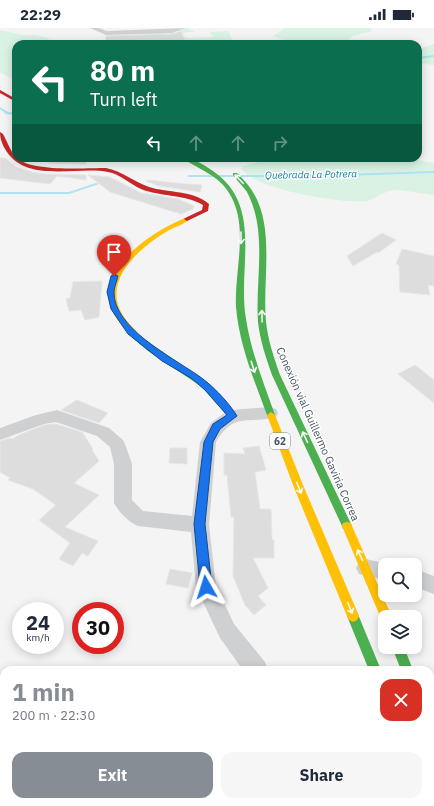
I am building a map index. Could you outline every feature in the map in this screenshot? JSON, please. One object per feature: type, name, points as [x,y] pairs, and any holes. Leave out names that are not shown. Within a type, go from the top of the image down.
[{"type":"main road","points":[[0,83],[12,90]]},
{"type":"main road","points":[[0,91],[12,98]]},
{"type":"main road","points":[[0,134],[12,152]]},
{"type":"main road","points":[[21,162],[29,166],[47,168],[108,170],[118,172],[136,185],[148,189],[184,194],[198,198],[206,204],[205,211],[190,219],[174,224],[149,240],[127,259],[114,276],[110,292],[115,309],[131,332],[165,359],[194,376],[208,388],[232,416]]},
{"type":"main road","name":"62","points":[[195,162],[206,167],[228,186],[238,200],[241,230],[240,305],[250,356],[283,449],[373,666]]},
{"type":"main road","name":"Conexión vial Guillermo Gaviria Correa","points":[[226,167],[242,181],[253,198],[258,209],[261,222],[263,259],[262,321],[266,347],[276,375],[366,568],[383,610]]},
{"type":"main road","points":[[401,654],[405,666]]},
{"type":"street","points":[[96,29],[106,33],[166,31],[182,28]]},
{"type":"street","points":[[96,29],[102,36],[123,37],[131,40]]},
{"type":"street","points":[[254,666],[227,631],[206,587],[200,524],[208,442],[217,427],[232,416],[270,413]]},
{"type":"street","points":[[0,434],[42,419],[57,416],[104,432],[117,444],[123,464],[123,503],[138,518],[200,524]]},
{"type":"street","points":[[366,568],[378,570]]},
{"type":"street","points":[[422,581],[434,585]]},
{"type":"green space","points":[[188,28],[195,32],[187,32],[179,35],[189,38],[213,37],[210,32],[228,31],[232,40],[173,40],[143,35],[138,32],[157,31],[169,35],[172,32]]},
{"type":"green space","points":[[285,28],[371,28],[372,31],[353,36],[349,39],[350,40],[284,40],[273,36]]},
{"type":"green space","points":[[0,30],[48,38],[49,40],[12,40],[12,79],[0,72]]},
{"type":"green space","points":[[434,44],[434,65],[422,64],[422,48]]},
{"type":"green space","points":[[422,161],[434,163],[434,195],[391,190],[366,201],[338,200],[278,188],[261,182],[248,175],[241,167],[258,162]]},
{"type":"building","points":[[181,31],[184,40],[106,40],[106,36],[172,34]]},
{"type":"building","points":[[0,158],[5,158],[16,167],[31,172],[86,175],[86,180],[57,176],[50,184],[0,178]]},
{"type":"building","points":[[48,162],[86,162],[86,164]]},
{"type":"building","points":[[88,175],[110,177],[141,193],[178,199],[194,206],[193,209],[181,214],[110,192]]},
{"type":"building","points":[[146,181],[202,185],[200,192],[159,186]]},
{"type":"building","points":[[382,233],[396,240],[378,253],[377,252],[353,266],[347,256]]},
{"type":"building","points":[[402,249],[434,256],[434,286],[428,285],[430,295],[400,292],[399,265],[396,264]]},
{"type":"building","points":[[102,281],[99,317],[85,320],[81,310],[69,311],[66,299],[70,298],[73,282]]},
{"type":"building","points":[[415,365],[434,380],[434,403],[398,374]]},
{"type":"building","points":[[77,400],[108,413],[99,423],[61,410]]},
{"type":"building","points":[[56,424],[82,432],[99,461],[74,483],[99,495],[65,527],[98,541],[88,556],[82,553],[73,566],[59,559],[70,543],[39,520],[56,505],[33,489],[8,480],[10,478],[0,472],[0,441],[10,438],[13,439],[44,425]]},
{"type":"building","points":[[259,446],[266,470],[255,472],[260,509],[271,509],[274,558],[253,558],[268,588],[258,596],[266,605],[254,615],[245,605],[233,576],[234,517],[231,517],[227,475],[224,475],[224,453],[245,454],[243,448]]},
{"type":"building","points":[[170,448],[187,448],[187,464],[169,463]]},
{"type":"building","points":[[170,569],[192,573],[188,588],[166,584]]},
{"type":"waterway","points":[[422,58],[434,56]]},
{"type":"waterway","points":[[0,108],[7,113],[12,114]]},
{"type":"waterway","name":"Quebrada La Potrera","points":[[189,176],[314,176],[434,172]]},
{"type":"waterway","points":[[0,193],[69,193],[97,184]]},
{"type":"traffic: fast","points":[[194,162],[220,179],[231,191],[238,206],[242,222],[240,291],[242,321],[252,362],[271,415]]},
{"type":"traffic: fast","points":[[235,174],[249,190],[256,206],[260,222],[263,255],[261,305],[262,322],[269,356],[276,375],[347,526]]},
{"type":"traffic: fast","points":[[137,337],[151,349],[205,385],[232,416]]},
{"type":"traffic: fast","points":[[353,616],[373,666]]},
{"type":"traffic: fast","points":[[401,654],[405,666]]},
{"type":"traffic: slow","points":[[137,337],[121,320],[114,304],[114,286],[119,273],[127,261],[150,239],[187,219]]},
{"type":"traffic: slow","points":[[271,415],[298,485],[353,616]]},
{"type":"traffic: slow","points":[[347,526],[383,610]]},
{"type":"traffic: jam","points":[[0,91],[12,98]]},
{"type":"traffic: jam","points":[[0,134],[12,155]]},
{"type":"traffic: jam","points":[[21,162],[47,169],[111,171],[122,175],[148,189],[192,197],[206,204],[205,211],[187,219]]},
{"type":"route","points":[[114,276],[110,292],[115,309],[131,332],[165,359],[194,376],[208,388],[232,416],[217,427],[208,442],[200,524],[206,587]]}]
